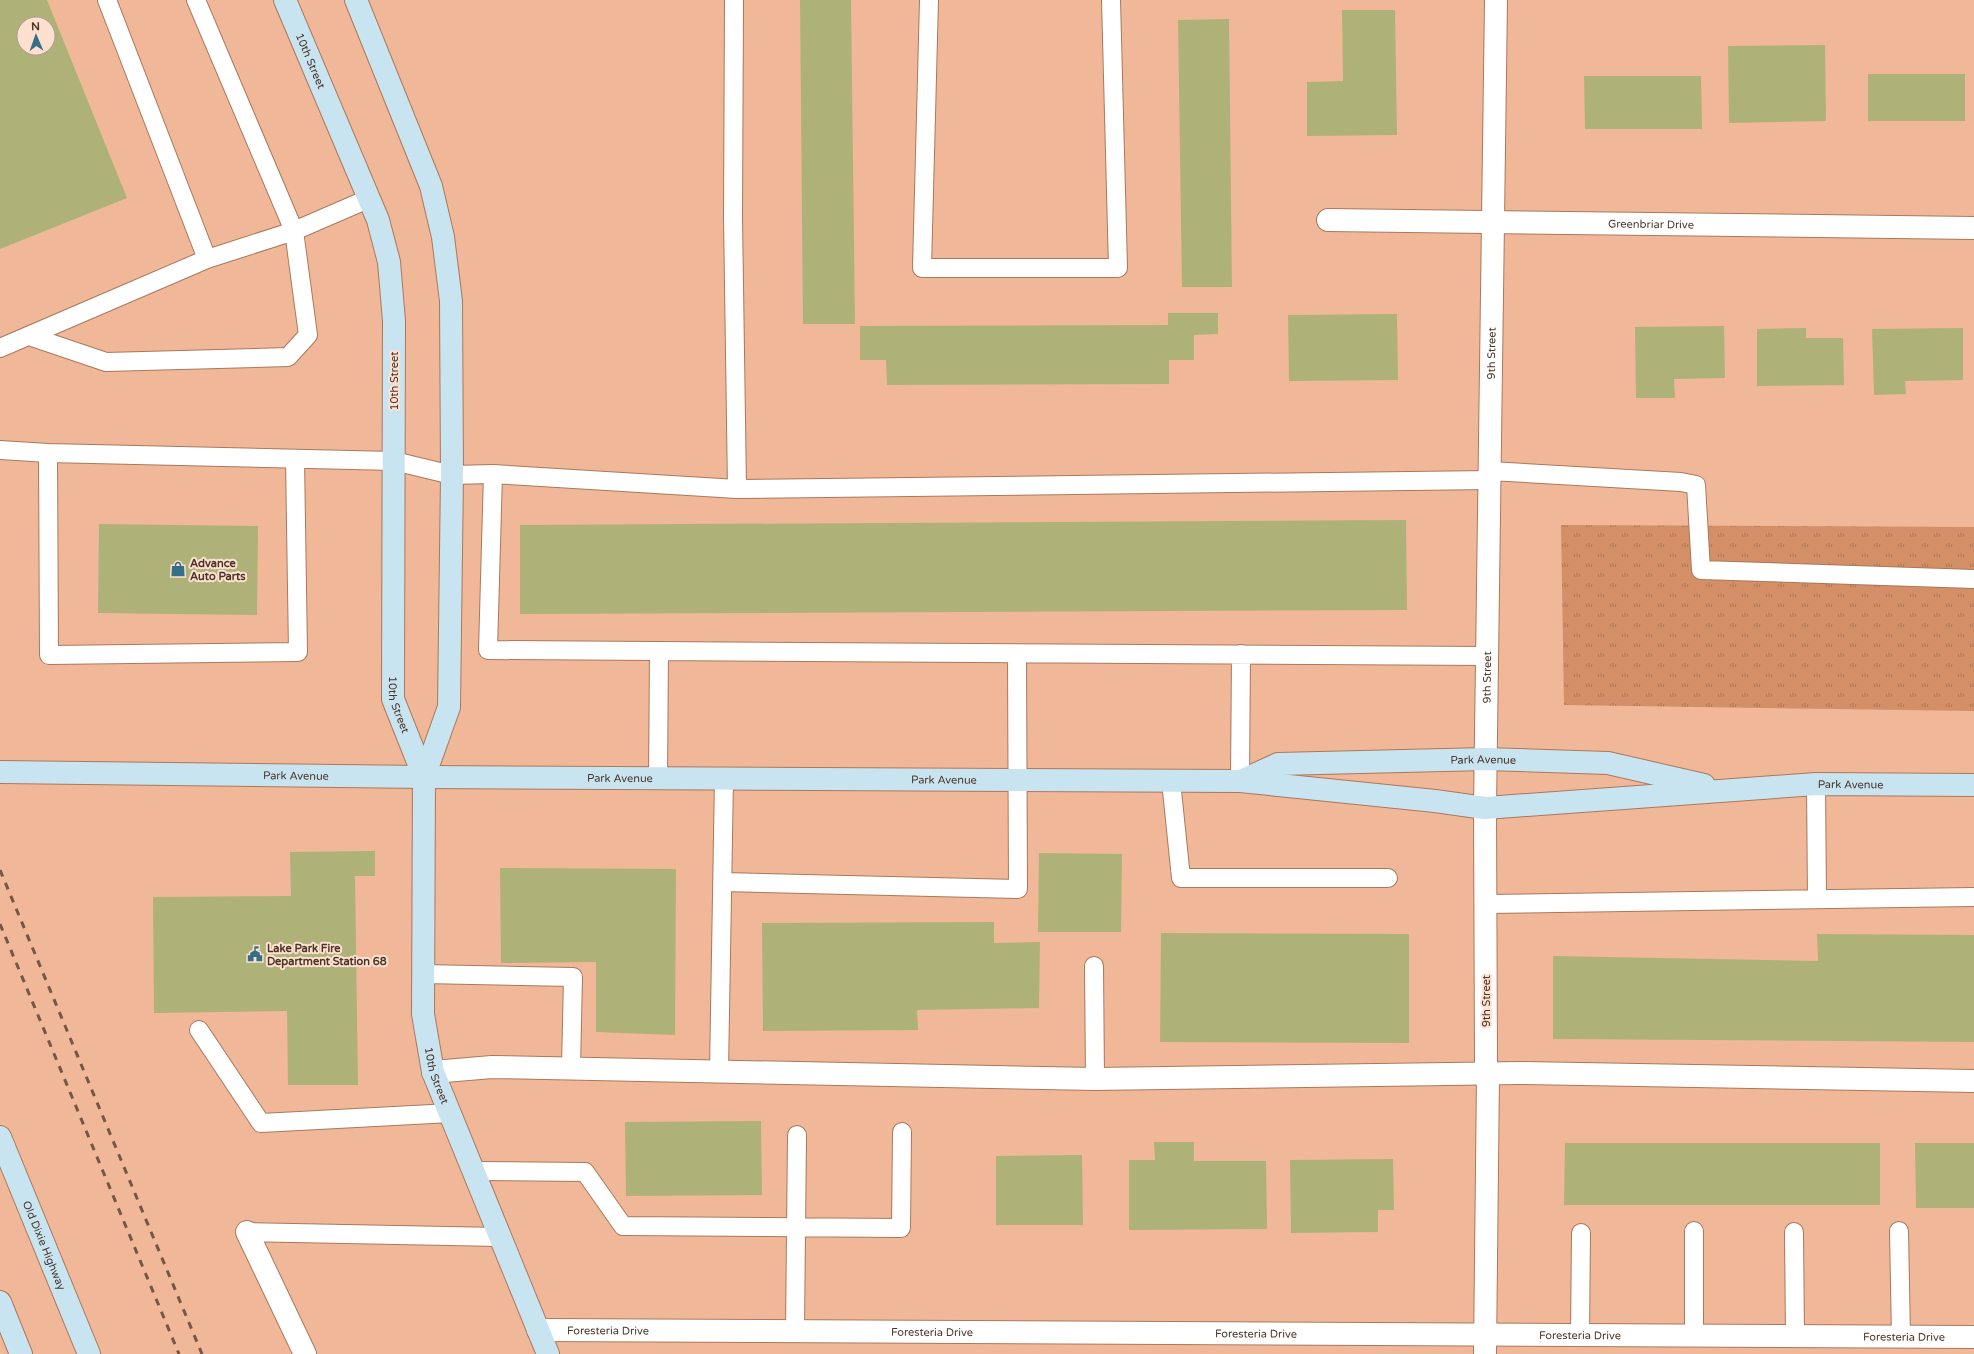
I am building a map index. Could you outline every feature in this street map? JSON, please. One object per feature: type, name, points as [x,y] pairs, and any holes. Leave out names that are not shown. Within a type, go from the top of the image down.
[{"type":"street","name":"10th Street","points":[[286,0],[378,220],[389,262],[394,320],[393,699],[424,777]]},
{"type":"street","name":"10th Street","points":[[356,0],[431,186],[443,237],[451,301],[452,475],[449,707],[424,777],[422,1014],[433,1072],[548,1354]]},
{"type":"street","name":"9th Street","points":[[1485,1344],[1488,1073],[1486,1063],[1485,808],[1496,0]]},
{"type":"street","name":"Greenbriar Drive","points":[[1328,220],[1974,228]]},
{"type":"street","name":"Park Avenue","points":[[1240,781],[1278,764],[1486,759],[1608,763],[1728,790]]},
{"type":"street","name":"Park Avenue","points":[[0,772],[424,777],[1240,781],[1430,800],[1485,808],[1816,784],[1974,785]]},
{"type":"street","points":[[433,1072],[492,1067],[1095,1079],[1488,1073],[1974,1081]]},
{"type":"street","name":"Old Dixie Highway","points":[[0,1137],[89,1354]]},
{"type":"street","points":[[247,1232],[305,1354]]},
{"type":"street","points":[[0,1302],[21,1354]]},
{"type":"street","name":"Foresteria Drive","points":[[538,1330],[795,1332],[1485,1344],[1580,1335],[1974,1337]]},
{"type":"lane","points":[[107,0],[208,259]]},
{"type":"lane","points":[[29,336],[106,362],[288,357],[308,335],[294,231],[196,0]]},
{"type":"lane","points":[[734,0],[733,217],[736,489]]},
{"type":"lane","points":[[929,0],[922,268],[1118,268],[1111,0]]},
{"type":"lane","points":[[0,348],[208,259],[294,231],[368,199]]},
{"type":"lane","points":[[0,450],[48,453],[295,458],[394,462],[452,475],[493,474],[736,489],[1490,475],[1681,482],[1696,485],[1701,570],[1974,579]]},
{"type":"lane","points":[[48,453],[49,655],[298,652],[295,458]]},
{"type":"lane","points":[[493,474],[488,650],[659,653],[1488,656]]},
{"type":"lane","points":[[658,778],[659,653]]},
{"type":"lane","points":[[723,882],[1018,889],[1017,654]]},
{"type":"lane","points":[[1240,781],[1241,654]]},
{"type":"lane","points":[[719,1071],[724,778]]},
{"type":"lane","points":[[1171,781],[1181,878],[1388,878]]},
{"type":"lane","points":[[1816,784],[1817,899]]},
{"type":"lane","points":[[1486,904],[1974,897]]},
{"type":"lane","points":[[1094,966],[1095,1079]]},
{"type":"lane","points":[[423,974],[573,977],[571,1068]]},
{"type":"lane","points":[[199,1030],[261,1123],[450,1114]]},
{"type":"lane","points":[[474,1172],[585,1172],[623,1226],[901,1228],[902,1132]]},
{"type":"lane","points":[[795,1332],[797,1135]]},
{"type":"lane","points":[[1694,1231],[1694,1336]]},
{"type":"lane","points":[[1899,1231],[1901,1336]]},
{"type":"lane","points":[[247,1232],[500,1237]]},
{"type":"lane","points":[[1794,1232],[1795,1336]]},
{"type":"lane","points":[[1580,1335],[1581,1233]]},
{"type":"green space","points":[[1561,525],[1974,527],[1974,711],[1564,705]]},
{"type":"building","points":[[0,0],[47,0],[53,16],[16,16],[16,56],[56,56],[56,22],[127,198],[0,249]]},
{"type":"building","points":[[800,0],[851,0],[855,324],[803,324]]},
{"type":"building","points":[[1342,10],[1395,10],[1397,135],[1307,136],[1307,82],[1343,81]]},
{"type":"building","points":[[1229,19],[1232,287],[1182,287],[1178,20]]},
{"type":"building","points":[[1825,45],[1826,121],[1729,123],[1728,46]]},
{"type":"building","points":[[1868,74],[1965,74],[1965,121],[1868,121]]},
{"type":"building","points":[[1584,76],[1701,76],[1702,129],[1585,129]]},
{"type":"building","points":[[1168,313],[1218,313],[1218,334],[1194,335],[1194,360],[1169,360],[1169,384],[887,385],[886,360],[860,360],[860,326],[1168,325]]},
{"type":"building","points":[[1397,314],[1398,380],[1289,381],[1288,315]]},
{"type":"building","points":[[1724,326],[1725,378],[1674,379],[1675,398],[1636,398],[1635,327]]},
{"type":"building","points":[[1806,328],[1806,338],[1843,338],[1844,385],[1757,386],[1757,329]]},
{"type":"building","points":[[1963,328],[1963,380],[1905,381],[1906,394],[1874,395],[1872,329]]},
{"type":"building","points":[[1406,520],[1407,610],[520,614],[520,525]]},
{"type":"building","name":"Advance Auto Parts","points":[[99,524],[258,526],[257,615],[98,613]]},
{"type":"building","name":"Lake Park Fire Department Station 68","points":[[375,851],[375,876],[355,876],[358,1085],[288,1085],[287,1011],[154,1013],[153,897],[291,896],[290,852]]},
{"type":"building","points":[[1039,853],[1122,854],[1121,932],[1038,932]]},
{"type":"building","points":[[500,868],[676,869],[675,1035],[596,1032],[596,962],[501,963]]},
{"type":"building","points":[[994,922],[994,943],[1040,942],[1039,1008],[917,1010],[918,1030],[763,1031],[762,923]]},
{"type":"building","points":[[1161,933],[1409,934],[1409,1043],[1160,1042]]},
{"type":"building","points":[[1817,934],[1974,935],[1974,1042],[1553,1039],[1553,956],[1818,961]]},
{"type":"building","points":[[761,1121],[762,1195],[626,1196],[625,1122]]},
{"type":"building","points":[[1154,1142],[1194,1142],[1194,1161],[1266,1161],[1267,1229],[1129,1230],[1129,1160],[1155,1160]]},
{"type":"building","points":[[1565,1143],[1880,1143],[1880,1205],[1564,1205]]},
{"type":"building","points":[[1915,1143],[1974,1143],[1974,1208],[1916,1208]]},
{"type":"building","points":[[1082,1155],[1083,1225],[996,1225],[996,1156]]},
{"type":"building","points":[[1393,1159],[1394,1210],[1378,1210],[1378,1232],[1291,1233],[1290,1160]]},
{"type":"railway","points":[[0,870],[202,1354]]},
{"type":"railway","points":[[0,924],[179,1354]]},
{"type":"place","name":"Advance Auto Parts","points":[[178,569]]},
{"type":"place","name":"Lake Park Fire Department Station 68","points":[[255,954]]}]
